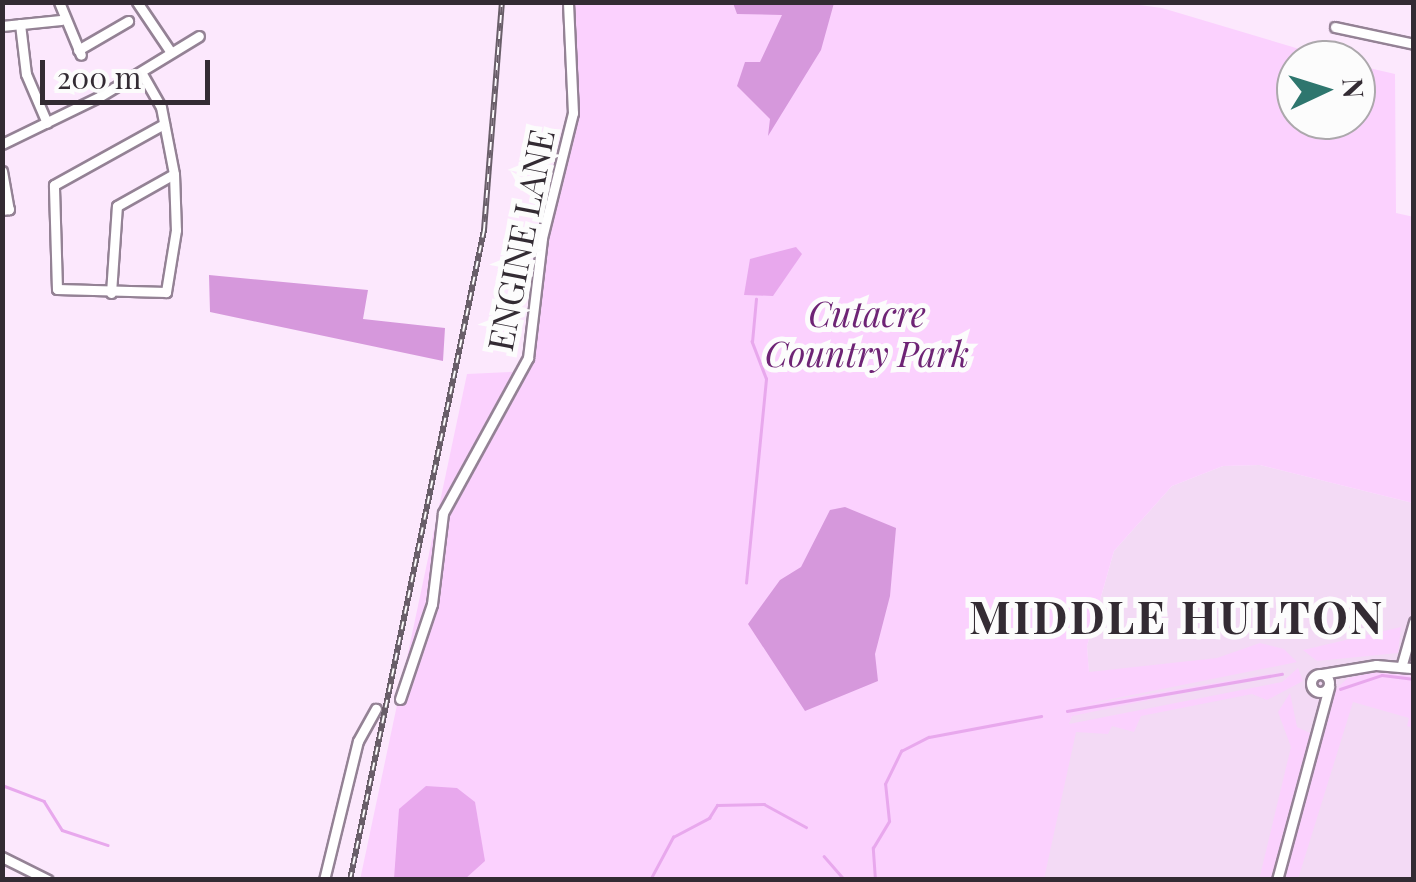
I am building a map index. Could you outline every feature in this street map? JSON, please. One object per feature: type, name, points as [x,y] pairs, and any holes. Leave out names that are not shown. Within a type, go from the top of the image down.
[{"type":"street","points":[[59,2],[61,20],[79,53],[128,21]]},
{"type":"street","points":[[138,2],[170,51]]},
{"type":"street","name":"ENGINE LANE","points":[[400,699],[432,604],[442,513],[528,358],[542,238],[573,113],[568,2]]},
{"type":"street","points":[[2,26],[61,20]]},
{"type":"street","points":[[20,24],[26,74],[47,123]]},
{"type":"street","points":[[1339,26],[1413,44]]},
{"type":"street","points":[[2,144],[141,72],[199,36]]},
{"type":"street","points":[[141,72],[164,124],[174,174],[176,230],[166,292],[57,289],[54,186],[164,124]]},
{"type":"street","points":[[2,172],[9,210],[2,210]]},
{"type":"street","points":[[111,292],[118,206],[174,174]]},
{"type":"street","points":[[1402,664],[1414,622]]},
{"type":"street","points":[[1325,708],[1311,682],[1322,674],[1402,664],[1414,668]]},
{"type":"street","points":[[1316,692],[1345,672]]},
{"type":"street","points":[[1277,880],[1325,708],[1329,685],[1322,674]]},
{"type":"street","points":[[324,880],[358,741],[376,710]]},
{"type":"street","points":[[2,856],[48,880]]},
{"type":"shaded area","points":[[733,3],[834,3],[821,50],[768,136],[770,119],[737,86],[745,62],[760,62],[782,15],[737,14]]},
{"type":"shaded area","points":[[796,247],[802,254],[773,296],[744,295],[750,259]]},
{"type":"shaded area","points":[[209,275],[368,290],[363,319],[445,328],[443,361],[210,312]]},
{"type":"shaded area","points":[[1260,465],[1413,503],[1413,879],[1026,880],[1068,725],[1089,675],[1087,646],[1114,551],[1172,486],[1223,466]]},
{"type":"shaded area","points":[[845,507],[896,528],[890,596],[875,654],[878,681],[805,711],[748,624],[780,580],[801,567],[830,510]]},
{"type":"shaded area","points":[[426,786],[457,788],[475,802],[485,861],[465,879],[394,879],[399,809]]},
{"type":"green space","name":"Cutacre Country Park","points":[[1117,2],[1162,8],[1276,42],[1276,140],[1376,140],[1376,70],[1395,74],[1396,213],[1414,217],[1413,503],[1260,465],[1223,466],[1172,486],[1114,551],[1087,646],[1089,672],[1217,658],[1260,643],[1284,649],[1297,662],[1077,706],[1288,671],[1072,716],[1069,724],[1282,682],[1298,668],[1303,681],[1267,700],[1252,694],[1141,716],[1134,732],[1112,726],[1108,734],[1076,732],[1044,879],[360,880],[467,374],[528,371],[532,361],[549,228],[577,124],[570,3]]},
{"type":"green space","points":[[1401,627],[1398,653],[1317,661],[1303,650]]},
{"type":"green space","points":[[1386,670],[1413,676],[1413,728],[1407,726],[1409,718],[1353,702],[1298,879],[1284,880],[1335,690],[1348,678]]},
{"type":"green space","points":[[1290,693],[1297,727],[1314,735],[1272,879],[1259,880],[1291,747],[1278,712]]},
{"type":"waterway","points":[[746,583],[766,379],[752,342],[756,299]]},
{"type":"waterway","points":[[1067,711],[1282,674]]},
{"type":"waterway","points":[[1340,689],[1382,675],[1414,679]]},
{"type":"waterway","points":[[875,880],[873,848],[889,821],[885,784],[901,751],[929,737],[1041,716]]},
{"type":"waterway","points":[[2,785],[44,801],[62,830],[108,845]]},
{"type":"waterway","points":[[650,880],[673,837],[709,818],[717,805],[764,804],[806,827]]},
{"type":"waterway","points":[[824,856],[845,880]]},
{"type":"railway","points":[[350,880],[484,230],[502,2]]},
{"type":"district","name":"MIDDLE HULTON","points":[[1177,616]]}]
